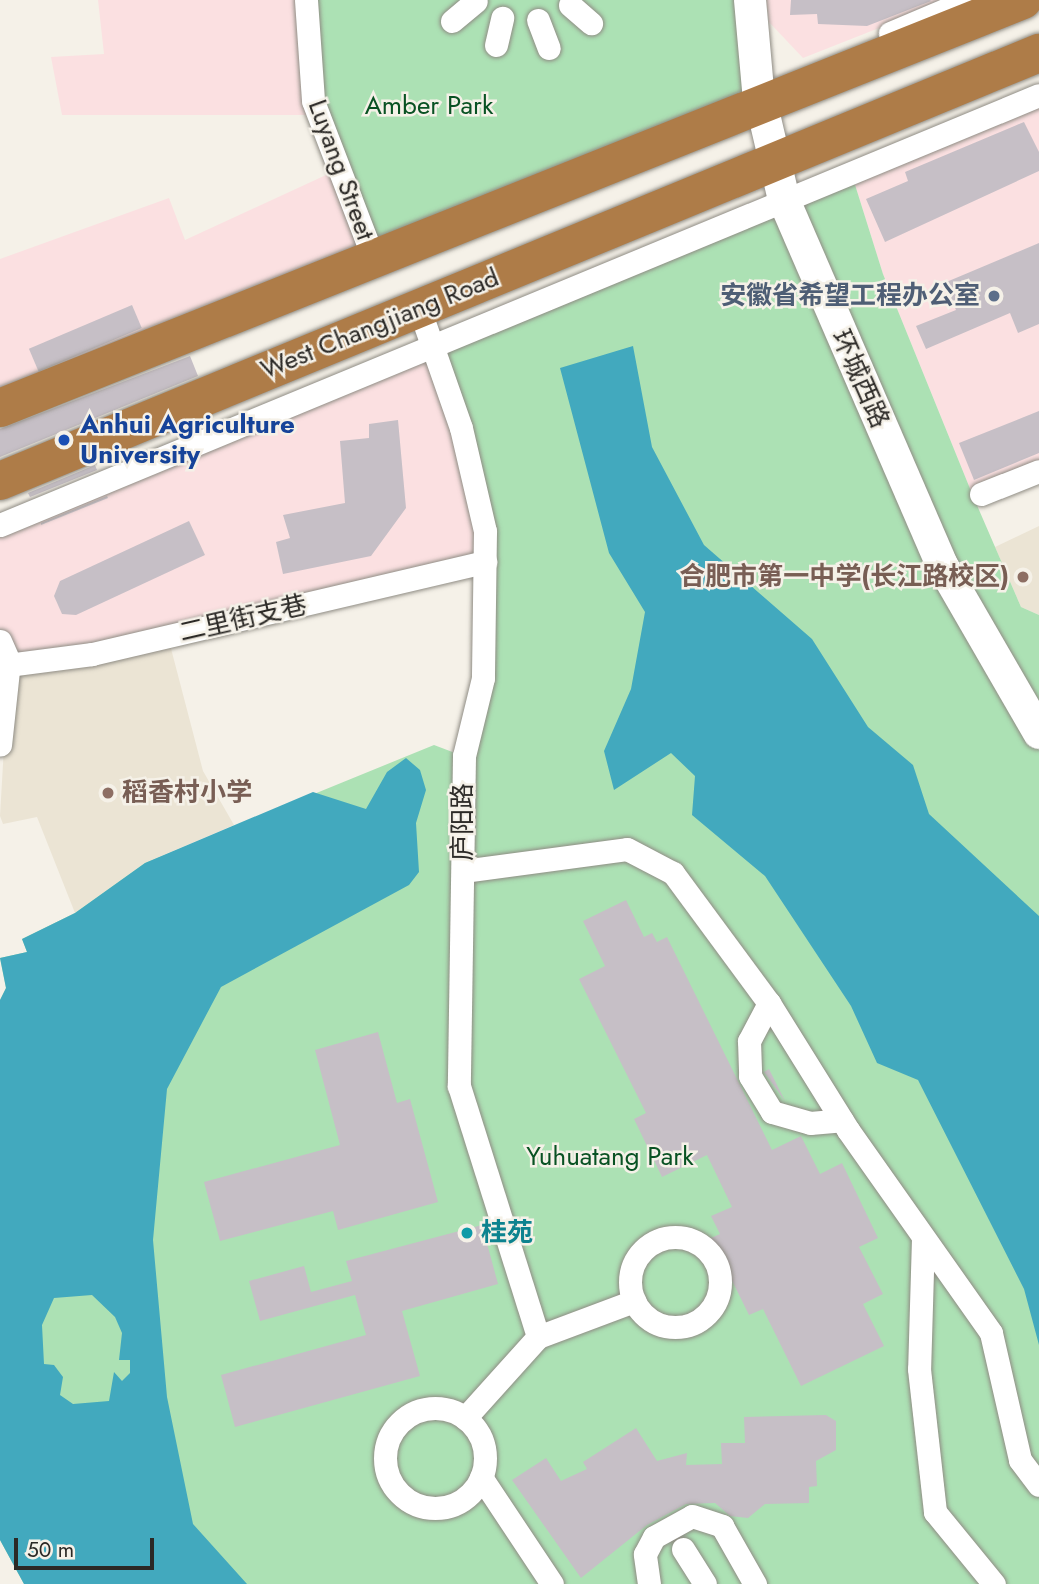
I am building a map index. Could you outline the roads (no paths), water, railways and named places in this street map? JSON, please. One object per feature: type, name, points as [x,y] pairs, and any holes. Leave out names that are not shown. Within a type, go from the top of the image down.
[{"type":"highway","points":[[0,408],[371,251],[756,100],[1023,0]]},
{"type":"highway","name":"West Changjiang Road","points":[[0,481],[1039,53]]},
{"type":"street","name":"Luyang Street","points":[[306,0],[313,102],[371,251]]},
{"type":"street","name":"环城西路","points":[[750,0],[756,100],[767,165],[942,565],[1039,733]]},
{"type":"street","points":[[756,100],[968,0]]},
{"type":"street","points":[[452,21],[476,1]]},
{"type":"street","points":[[570,5],[591,23]]},
{"type":"street","points":[[496,45],[502,18]]},
{"type":"street","points":[[538,20],[549,48]]},
{"type":"street","points":[[0,525],[433,349],[1039,95]]},
{"type":"street","points":[[0,398],[371,251]]},
{"type":"street","name":"庐阳路","points":[[419,308],[461,428],[485,531],[483,678],[464,757],[459,1086],[538,1337]]},
{"type":"street","points":[[981,494],[1039,471]]},
{"type":"street","name":"二里街支巷","points":[[3,656],[92,654],[485,562]]},
{"type":"street","points":[[0,745],[3,656]]},
{"type":"street","points":[[463,871],[627,849],[673,873],[769,1003],[842,1120],[991,1333],[1020,1460],[1039,1485]]},
{"type":"street","points":[[769,1003],[749,1041],[750,1076],[772,1112],[810,1123],[842,1120]]},
{"type":"street","points":[[923,1238],[919,1369],[935,1512],[994,1584]]},
{"type":"street","points":[[465,1418],[538,1337],[634,1301]]},
{"type":"street","points":[[481,1477],[460,1501],[428,1507],[398,1493],[387,1471],[386,1447],[403,1419],[433,1408],[465,1418],[483,1444],[481,1477],[552,1584]]},
{"type":"street","points":[[649,1584],[645,1553],[654,1537],[692,1516],[722,1526],[755,1584]]},
{"type":"street","points":[[683,1549],[705,1584]]},
{"type":"water","points":[[633,346],[652,447],[704,545],[812,639],[868,727],[913,765],[929,814],[1039,916],[1039,1345],[1024,1289],[918,1080],[877,1063],[851,1006],[765,876],[692,815],[695,776],[671,753],[614,790],[604,751],[631,689],[645,612],[609,553],[560,368]]},
{"type":"water","points":[[406,758],[420,770],[426,790],[416,823],[419,872],[409,885],[221,987],[167,1089],[153,1240],[167,1397],[193,1524],[247,1584],[24,1584],[0,1540],[0,1000],[6,988],[0,958],[27,952],[22,939],[75,913],[145,863],[313,792],[366,809],[387,772]],"holes":[[[92,1295],[115,1317],[122,1333],[119,1360],[130,1360],[130,1373],[122,1381],[114,1372],[109,1401],[73,1404],[60,1395],[63,1377],[54,1365],[44,1364],[42,1325],[54,1298]]]},
{"type":"place","name":"安徽省希望工程办公室","points":[[994,296]]},
{"type":"place","name":"Anhui Agriculture University","points":[[64,440]]},
{"type":"place","name":"合肥市第一中学(长江路校区)","points":[[1023,577]]},
{"type":"place","name":"稻香村小学","points":[[108,793]]},
{"type":"place","name":"桂苑","points":[[467,1233]]},
{"type":"park label","name":"Amber Park","points":[[429,106]]},
{"type":"park label","name":"Yuhuatang Park","points":[[610,1157]]}]
